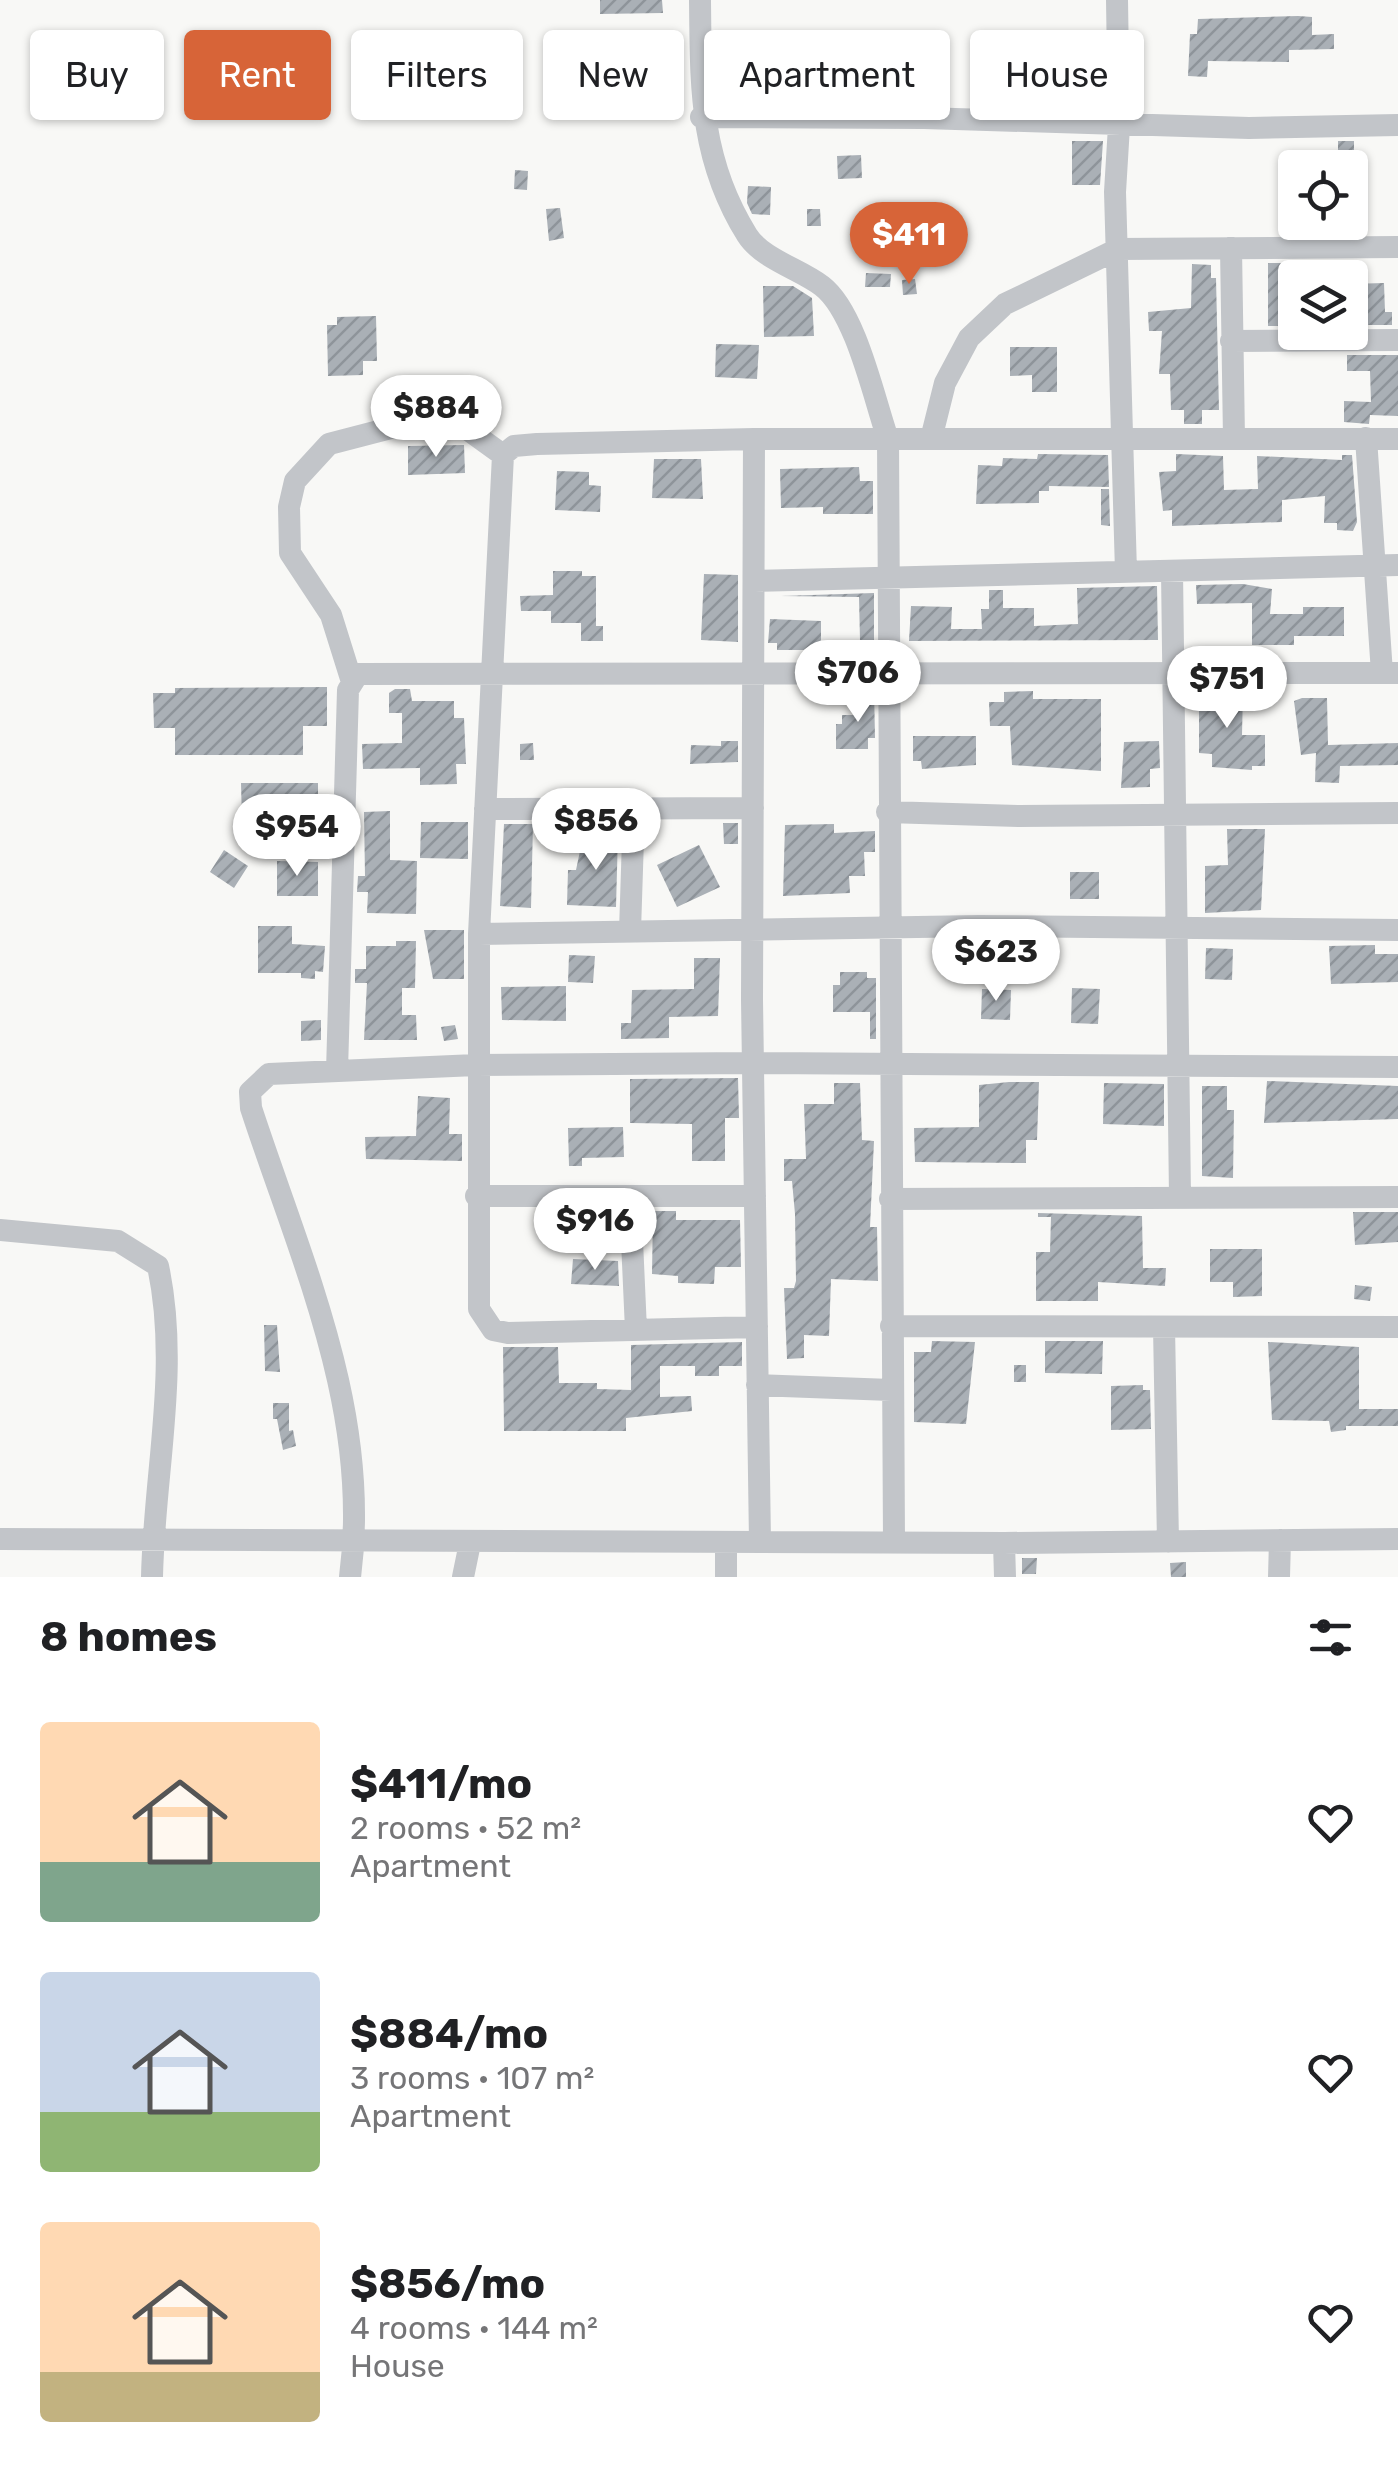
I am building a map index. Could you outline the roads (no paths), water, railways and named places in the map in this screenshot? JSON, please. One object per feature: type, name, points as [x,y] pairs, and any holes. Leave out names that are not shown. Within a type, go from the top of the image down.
[{"type":"street","points":[[700,0],[701,118],[722,183],[748,239],[826,288],[848,322],[888,439],[887,812],[894,1542]]},
{"type":"street","points":[[1117,0],[1119,126],[1115,192],[1126,572]]},
{"type":"street","points":[[701,118],[924,118],[1119,126],[1398,125]]},
{"type":"street","points":[[931,439],[945,383],[969,338],[1006,304],[1118,249],[1398,247]]},
{"type":"street","points":[[1232,248],[1234,438]]},
{"type":"street","points":[[1232,341],[1398,340]]},
{"type":"street","points":[[337,1071],[347,710],[352,682],[332,614],[290,553],[289,507],[295,481],[329,444],[429,418],[467,429],[503,455]]},
{"type":"street","points":[[352,682],[368,670],[492,674],[888,670],[1390,673],[1388,565],[1366,438]]},
{"type":"street","points":[[754,439],[752,930],[760,1542]]},
{"type":"street","points":[[757,1327],[508,1333],[486,1324],[479,1310],[479,934],[503,455],[514,446],[536,444],[754,439],[1398,439]]},
{"type":"street","points":[[755,581],[1388,565]]},
{"type":"street","points":[[1172,571],[1180,1197]]},
{"type":"street","points":[[630,932],[634,808]]},
{"type":"street","points":[[485,809],[753,808]]},
{"type":"street","points":[[887,812],[1398,813]]},
{"type":"street","points":[[479,934],[888,928],[1398,930]]},
{"type":"street","points":[[350,1577],[354,1540],[350,1430],[330,1337],[280,1196],[250,1092],[269,1074],[476,1065],[1398,1066]]},
{"type":"street","points":[[476,1196],[755,1196]]},
{"type":"street","points":[[630,1196],[636,1330]]},
{"type":"street","points":[[890,1199],[1398,1197]]},
{"type":"street","points":[[0,1230],[118,1241],[158,1266],[166,1306],[167,1390],[152,1577]]},
{"type":"street","points":[[891,1326],[1398,1326]]},
{"type":"street","points":[[1164,1327],[1168,1542]]},
{"type":"street","points":[[756,1385],[891,1390]]},
{"type":"street","points":[[0,1539],[470,1543],[1398,1539]]},
{"type":"street","points":[[1279,1577],[1280,1540]]},
{"type":"street","points":[[726,1542],[726,1577]]},
{"type":"street","points":[[464,1577],[470,1543]]},
{"type":"street","points":[[1004,1543],[1004,1577]]}]
